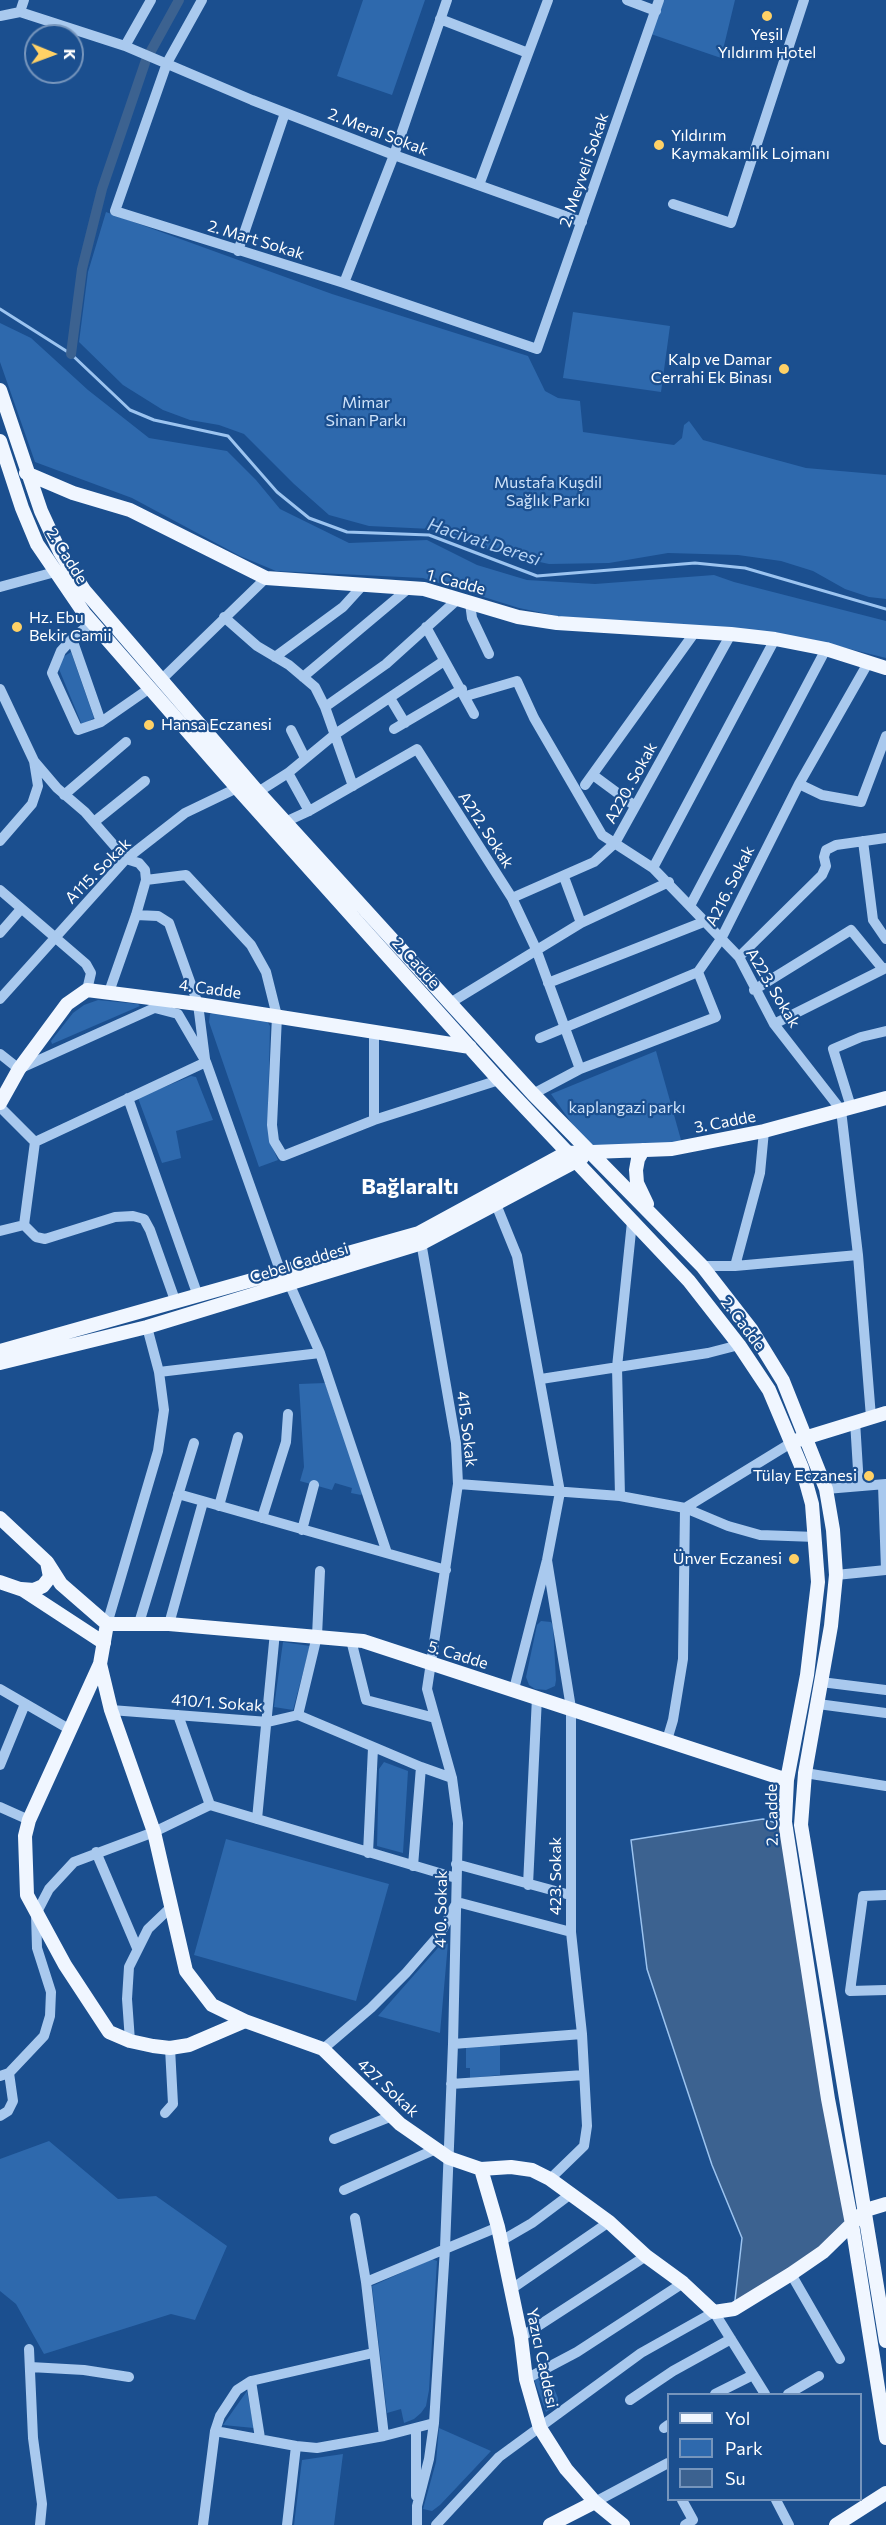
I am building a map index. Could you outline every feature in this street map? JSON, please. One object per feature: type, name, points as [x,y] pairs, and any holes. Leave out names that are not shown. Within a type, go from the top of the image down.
[{"type":"main road","name":"2. Cadde","points":[[0,390],[42,511],[60,552],[84,590],[155,684],[237,788],[499,1080],[689,1281],[740,1345],[769,1390],[802,1468],[812,1504],[818,1582],[807,1675],[787,1780],[785,1822],[828,2099],[852,2224],[886,2438]]},
{"type":"main road","name":"2. Cadde","points":[[0,441],[4,464],[29,526],[55,572],[92,622],[258,792],[533,1094],[702,1266],[761,1346],[783,1381],[826,1489],[833,1530],[836,1575],[831,1626],[805,1773],[801,1825],[886,2341]]},
{"type":"main road","name":"1. Cadde","points":[[4,464],[73,493],[130,510],[266,578],[424,589],[518,616],[557,623],[776,639],[826,649],[886,668]]},
{"type":"main road","points":[[42,511],[44,494],[49,492],[73,493]]},
{"type":"main road","points":[[0,1105],[19,1069],[68,1004],[87,990]]},
{"type":"main road","name":"4. Cadde","points":[[87,990],[198,1004],[470,1047]]},
{"type":"main road","name":"3. Cadde","points":[[571,1158],[592,1152],[672,1149],[764,1131],[886,1098]]},
{"type":"main road","points":[[540,1167],[548,1155],[551,1134]]},
{"type":"main road","points":[[643,1150],[638,1159],[637,1183],[654,1217]]},
{"type":"main road","name":"Cebel Caddesi","points":[[494,1199],[540,1167],[571,1158]]},
{"type":"main road","name":"Cebel Caddesi","points":[[0,1363],[147,1327],[187,1303],[285,1278],[420,1238],[571,1158]]},
{"type":"main road","name":"Cebel Caddesi","points":[[0,1351],[285,1278]]},
{"type":"main road","points":[[791,1443],[886,1413]]},
{"type":"main road","points":[[0,1518],[47,1562],[61,1584],[107,1624]]},
{"type":"main road","points":[[0,1582],[21,1589],[34,1590],[43,1586],[50,1577],[47,1562]]},
{"type":"main road","points":[[21,1589],[104,1644]]},
{"type":"main road","name":"5. Cadde","points":[[107,1624],[169,1624],[363,1641],[787,1780]]},
{"type":"main road","name":"427. Sokak","points":[[107,1624],[100,1664],[111,1710],[154,1832],[186,1971],[212,2005],[246,2021],[323,2049],[392,2116],[449,2158],[482,2169],[511,2167],[532,2170],[550,2179],[609,2222],[646,2256],[683,2283],[714,2312]]},
{"type":"main road","points":[[100,1664],[29,1820],[25,1836],[24,1867],[27,1895],[65,1965],[109,2032],[130,2041],[170,2048],[189,2045],[246,2021]]},
{"type":"main road","name":"Yazıcı Caddesi","points":[[482,2169],[501,2241],[521,2337],[526,2379],[540,2428],[566,2469],[595,2502],[623,2525]]},
{"type":"main road","points":[[714,2312],[734,2309],[790,2274],[823,2252],[866,2210],[886,2204]]},
{"type":"main road","points":[[836,2525],[886,2493]]},
{"type":"main road","points":[[550,2525],[595,2502]]},
{"type":"street","points":[[0,16],[20,12],[24,0]]},
{"type":"street","points":[[125,46],[151,0]]},
{"type":"street","points":[[167,63],[202,0]]},
{"type":"street","points":[[344,283],[394,154],[447,0]]},
{"type":"street","points":[[479,185],[548,0]]},
{"type":"street","points":[[627,0],[658,6]]},
{"type":"street","points":[[673,204],[731,223],[804,0]]},
{"type":"street","name":"2. Meyveli Sokak","points":[[537,349],[658,6]]},
{"type":"street","name":"2. Meral Sokak","points":[[20,12],[125,46],[394,154],[582,222]]},
{"type":"street","points":[[440,19],[528,53]]},
{"type":"street","name":"2. Mart Sokak","points":[[167,63],[115,211],[344,283],[537,349]]},
{"type":"street","points":[[238,251],[285,112]]},
{"type":"street","points":[[0,587],[55,572]]},
{"type":"street","points":[[92,622],[61,651],[52,673],[78,730],[101,722],[155,684],[266,578]]},
{"type":"street","points":[[275,657],[343,607],[363,585]]},
{"type":"street","points":[[303,677],[410,588]]},
{"type":"street","points":[[326,707],[386,664],[426,627],[464,601],[489,654]]},
{"type":"street","points":[[224,617],[257,646],[315,687],[326,707],[353,786]]},
{"type":"street","points":[[426,627],[464,692],[474,714]]},
{"type":"street","points":[[585,785],[695,632]]},
{"type":"street","name":"A220. Sokak","points":[[512,898],[594,862],[615,843],[731,634]]},
{"type":"street","points":[[72,639],[101,722]]},
{"type":"street","points":[[653,868],[776,639]]},
{"type":"street","points":[[690,906],[826,649]]},
{"type":"street","points":[[258,792],[288,773],[334,735],[444,661]]},
{"type":"street","name":"A216. Sokak","points":[[698,972],[720,939],[800,784],[868,663]]},
{"type":"street","name":"A223. Sokak","points":[[464,692],[517,681],[534,718],[602,835],[653,868],[669,882],[739,957],[754,990],[774,1024],[846,1108]]},
{"type":"street","points":[[0,689],[34,761],[64,795],[94,822],[126,859],[139,863],[145,870],[146,880],[136,915],[109,992]]},
{"type":"street","points":[[394,729],[464,692]]},
{"type":"street","points":[[390,698],[405,723]]},
{"type":"street","points":[[291,730],[306,758]]},
{"type":"street","points":[[800,784],[822,795],[861,802],[886,735]]},
{"type":"street","points":[[64,795],[126,742]]},
{"type":"street","name":"A212. Sokak","points":[[285,822],[309,811],[417,749],[512,898],[536,949],[580,1069]]},
{"type":"street","points":[[0,841],[32,804],[38,786],[34,761]]},
{"type":"street","points":[[288,773],[309,811]]},
{"type":"street","points":[[593,775],[635,806]]},
{"type":"street","points":[[94,822],[145,781]]},
{"type":"street","name":"A115. Sokak","points":[[0,999],[126,859],[185,813],[237,788]]},
{"type":"street","points":[[739,957],[822,875],[826,866],[824,857],[826,850],[836,845],[886,838]]},
{"type":"street","points":[[863,841],[873,921],[886,939]]},
{"type":"street","points":[[146,880],[186,875],[252,945],[266,972],[277,1016],[272,1125],[274,1141],[283,1156],[374,1120],[499,1080]]},
{"type":"street","points":[[564,877],[581,923]]},
{"type":"street","points":[[450,1003],[581,923],[669,882]]},
{"type":"street","points":[[0,890],[86,964],[91,973],[87,990]]},
{"type":"street","points":[[0,933],[21,909]]},
{"type":"street","points":[[136,915],[158,916],[169,923],[198,1004],[206,1062]]},
{"type":"street","points":[[873,921],[886,919]]},
{"type":"street","points":[[548,983],[706,921]]},
{"type":"street","points":[[754,990],[851,930],[885,969],[774,1024]]},
{"type":"street","points":[[533,1094],[580,1069],[716,1017],[698,972],[540,1038]]},
{"type":"street","points":[[0,1054],[19,1069],[170,1000],[206,1062],[285,1278],[320,1353],[387,1554]]},
{"type":"street","points":[[155,1008],[178,1014]]},
{"type":"street","points":[[871,1417],[846,1108],[833,1049],[861,1037],[886,1031]]},
{"type":"street","points":[[374,1032],[374,1120]]},
{"type":"street","points":[[34,1142],[206,1062]]},
{"type":"street","points":[[128,1098],[187,1303]]},
{"type":"street","points":[[0,1105],[34,1142],[24,1225]]},
{"type":"street","points":[[735,1266],[760,1173],[764,1131]]},
{"type":"street","points":[[494,1199],[518,1256],[560,1492],[547,1560],[514,1689]]},
{"type":"street","points":[[24,1225],[36,1237],[45,1239],[116,1217],[132,1215],[144,1219],[187,1303]]},
{"type":"street","points":[[620,1496],[617,1367],[632,1222]]},
{"type":"street","points":[[0,1231],[24,1225]]},
{"type":"street","name":"415. Sokak","points":[[420,1238],[456,1443],[458,1484],[432,1665]]},
{"type":"street","points":[[702,1266],[735,1266],[858,1255]]},
{"type":"street","points":[[107,1624],[158,1451],[164,1410],[159,1372],[147,1327]]},
{"type":"street","points":[[541,1380],[708,1353],[740,1345]]},
{"type":"street","points":[[159,1372],[320,1353]]},
{"type":"street","points":[[262,1518],[286,1442],[288,1414]]},
{"type":"street","points":[[855,1421],[859,1486]]},
{"type":"street","points":[[219,1506],[238,1437]]},
{"type":"street","points":[[138,1623],[194,1443]]},
{"type":"street","points":[[685,1508],[791,1443]]},
{"type":"street","points":[[458,1484],[620,1496],[685,1508],[729,1526],[760,1535],[816,1537]]},
{"type":"street","points":[[826,1489],[885,1484],[886,1570],[836,1575]]},
{"type":"street","points":[[302,1530],[314,1485]]},
{"type":"street","points":[[178,1494],[446,1570]]},
{"type":"street","points":[[169,1624],[203,1502]]},
{"type":"street","points":[[667,1740],[673,1720],[683,1659],[685,1508]]},
{"type":"street","name":"423. Sokak","points":[[547,1560],[571,1708],[571,1932],[582,2034],[587,2126],[584,2146],[550,2179]]},
{"type":"street","points":[[320,1571],[317,1636],[298,1715],[373,1748],[452,1778]]},
{"type":"street","points":[[256,1819],[268,1722],[275,1632]]},
{"type":"street","points":[[351,1640],[366,1700],[435,1718]]},
{"type":"street","name":"410. Sokak","points":[[417,2506],[429,2459],[434,2423],[449,2158],[457,1902],[458,1823],[452,1778],[427,1689],[432,1665]]},
{"type":"street","points":[[821,1682],[886,1690]]},
{"type":"street","points":[[0,1689],[69,1729]]},
{"type":"street","points":[[528,1884],[537,1697]]},
{"type":"street","points":[[0,1765],[4,1743],[25,1704]]},
{"type":"street","points":[[818,1704],[886,1713]]},
{"type":"street","name":"410/1. Sokak","points":[[111,1710],[268,1722],[298,1715]]},
{"type":"street","points":[[178,1715],[210,1805]]},
{"type":"street","points":[[368,1853],[373,1748]]},
{"type":"street","points":[[413,1866],[421,1767]]},
{"type":"street","points":[[805,1773],[886,1786]]},
{"type":"street","points":[[0,2116],[8,2111],[13,2101],[5,2074],[44,2036],[50,2016],[51,1992],[37,1948],[36,1914],[49,1889],[74,1862],[154,1832],[210,1805],[456,1878]]},
{"type":"street","points":[[0,1808],[29,1820]]},
{"type":"street","points":[[96,1852],[137,1948]]},
{"type":"street","points":[[456,1864],[570,1895]]},
{"type":"street","points":[[886,1895],[863,1896],[850,1991],[886,1990]]},
{"type":"street","points":[[323,2049],[371,2008],[406,1972],[440,1934],[457,1902],[571,1932]]},
{"type":"street","points":[[130,2041],[127,1999],[129,1967],[148,1929],[170,1908]]},
{"type":"street","points":[[453,2044],[582,2034]]},
{"type":"street","points":[[165,2113],[172,2104],[170,2048]]},
{"type":"street","points":[[451,2084],[584,2075]]},
{"type":"street","points":[[334,2139],[392,2116]]},
{"type":"street","points":[[344,2190],[436,2149]]},
{"type":"street","points":[[501,2241],[532,2223],[572,2193]]},
{"type":"street","points":[[355,2218],[366,2282],[384,2436]]},
{"type":"street","points":[[510,2290],[609,2222]]},
{"type":"street","points":[[366,2282],[498,2227]]},
{"type":"street","points":[[521,2337],[646,2256]]},
{"type":"street","points":[[790,2274],[840,2359]]},
{"type":"street","points":[[526,2379],[577,2352],[683,2283]]},
{"type":"street","points":[[436,2525],[499,2457],[641,2353],[714,2312],[764,2393]]},
{"type":"street","points":[[630,2400],[673,2370],[731,2339]]},
{"type":"street","points":[[29,2349],[33,2438],[42,2504],[40,2525]]},
{"type":"street","points":[[203,2525],[215,2431],[219,2416],[237,2390],[251,2381],[373,2353]]},
{"type":"street","points":[[30,2367],[84,2370],[129,2377]]},
{"type":"street","points":[[717,2393],[753,2374]]},
{"type":"street","points":[[790,2393],[819,2376]]},
{"type":"street","points":[[251,2381],[260,2438]]},
{"type":"street","points":[[215,2431],[317,2448],[384,2436],[434,2423]]},
{"type":"street","points":[[416,2428],[417,2525]]},
{"type":"street","points":[[287,2525],[296,2446]]},
{"type":"street","points":[[595,2502],[667,2467]]},
{"type":"street","points":[[683,2501],[693,2520],[685,2525]]},
{"type":"street","points":[[777,2501],[789,2525]]},
{"type":"green space","points":[[363,0],[425,0],[392,95],[337,76]]},
{"type":"green space","points":[[661,0],[735,0],[721,58],[648,33]]},
{"type":"green space","points":[[106,212],[332,294],[528,356],[545,391],[558,398],[580,401],[583,432],[674,445],[682,438],[684,425],[689,421],[703,440],[806,468],[886,475],[886,599],[869,597],[845,589],[813,571],[781,561],[738,555],[668,553],[609,563],[549,564],[498,553],[431,529],[369,526],[329,515],[244,434],[219,425],[190,420],[163,410],[123,385],[79,342],[88,272]]},
{"type":"green space","points":[[573,312],[670,326],[661,392],[563,378]]},
{"type":"green space","points":[[0,323],[31,338],[88,390],[149,438],[227,451],[256,480],[280,509],[349,543],[427,540],[477,565],[527,580],[595,584],[714,575],[886,621],[886,658],[810,639],[713,627],[562,617],[519,608],[423,578],[276,571],[240,556],[132,498],[35,462],[0,362]]},
{"type":"green space","points":[[71,652],[94,718],[82,725],[59,669],[63,657]]},
{"type":"green space","points":[[98,1000],[140,1006],[52,1044],[51,1041],[73,1013],[84,1005]]},
{"type":"green space","points":[[215,1012],[266,1019],[270,1026],[268,1114],[271,1144],[278,1160],[259,1167],[209,1022],[210,1014]]},
{"type":"green space","name":"kaplangazi parkı","points":[[656,1051],[683,1147],[592,1152],[551,1094]]},
{"type":"green space","points":[[191,1076],[196,1077],[213,1120],[176,1131],[181,1158],[162,1163],[138,1098]]},
{"type":"green space","points":[[325,1383],[363,1492],[361,1495],[351,1493],[352,1488],[335,1483],[332,1490],[300,1481],[304,1467],[299,1384]]},
{"type":"green space","points":[[541,1621],[551,1622],[553,1626],[556,1680],[555,1686],[546,1690],[535,1689],[529,1685],[526,1677],[537,1625]]},
{"type":"green space","points":[[283,1642],[310,1646],[293,1710],[274,1707]]},
{"type":"green space","points":[[384,1762],[408,1771],[403,1853],[377,1846],[379,1769]]},
{"type":"green space","points":[[226,1839],[389,1884],[356,2001],[194,1955]]},
{"type":"green space","points":[[444,1941],[448,1943],[440,2033],[378,2016]]},
{"type":"green space","points":[[500,2045],[500,2075],[470,2078],[470,2068],[466,2068],[466,2047]]},
{"type":"green space","points":[[49,2141],[118,2199],[156,2196],[227,2246],[195,2320],[171,2314],[44,2354],[16,2304],[0,2291],[0,2159]]},
{"type":"green space","points":[[432,2259],[437,2261],[429,2390],[426,2406],[421,2413],[404,2423],[401,2409],[387,2413],[372,2286]]},
{"type":"green space","points":[[542,2377],[549,2377],[558,2398],[558,2404],[546,2412],[535,2382]]},
{"type":"green space","points":[[247,2391],[254,2428],[223,2425]]},
{"type":"green space","points":[[439,2428],[491,2451],[432,2511],[423,2509],[436,2462]]},
{"type":"green space","points":[[343,2454],[334,2525],[294,2525],[302,2460]]},
{"type":"water","points":[[763,1819],[786,1826],[852,2224],[734,2309],[742,2238],[712,2165],[647,1969],[631,1840]]},
{"type":"waterway","points":[[71,354],[82,269],[102,189],[146,60],[179,0]]},
{"type":"waterway","name":"Hacivat Deresi","points":[[0,309],[71,354],[130,410],[154,420],[228,436],[277,492],[309,518],[347,532],[429,535],[537,576],[695,563],[745,568],[886,609]]},
{"type":"place","name":"Yeşil Yıldırım Hotel","points":[[767,16]]},
{"type":"place","name":"Yıldırım Kaymakamlık Lojmanı","points":[[659,145]]},
{"type":"place","name":"Kalp ve Damar Cerrahi Ek Binası","points":[[784,369]]},
{"type":"place","name":"Hz. Ebu Bekir Camii","points":[[17,627]]},
{"type":"place","name":"Hansa Eczanesi","points":[[149,725]]},
{"type":"place","name":"Tülay Eczanesi","points":[[869,1476]]},
{"type":"place","name":"Ünver Eczanesi","points":[[794,1559]]},
{"type":"district","name":"Bağlaraltı","points":[[410,1187]]},
{"type":"park label","name":"Mimar Sinan Parkı","points":[[366,412]]},
{"type":"park label","name":"Mustafa Kuşdil Sağlık Parkı","points":[[548,492]]}]
